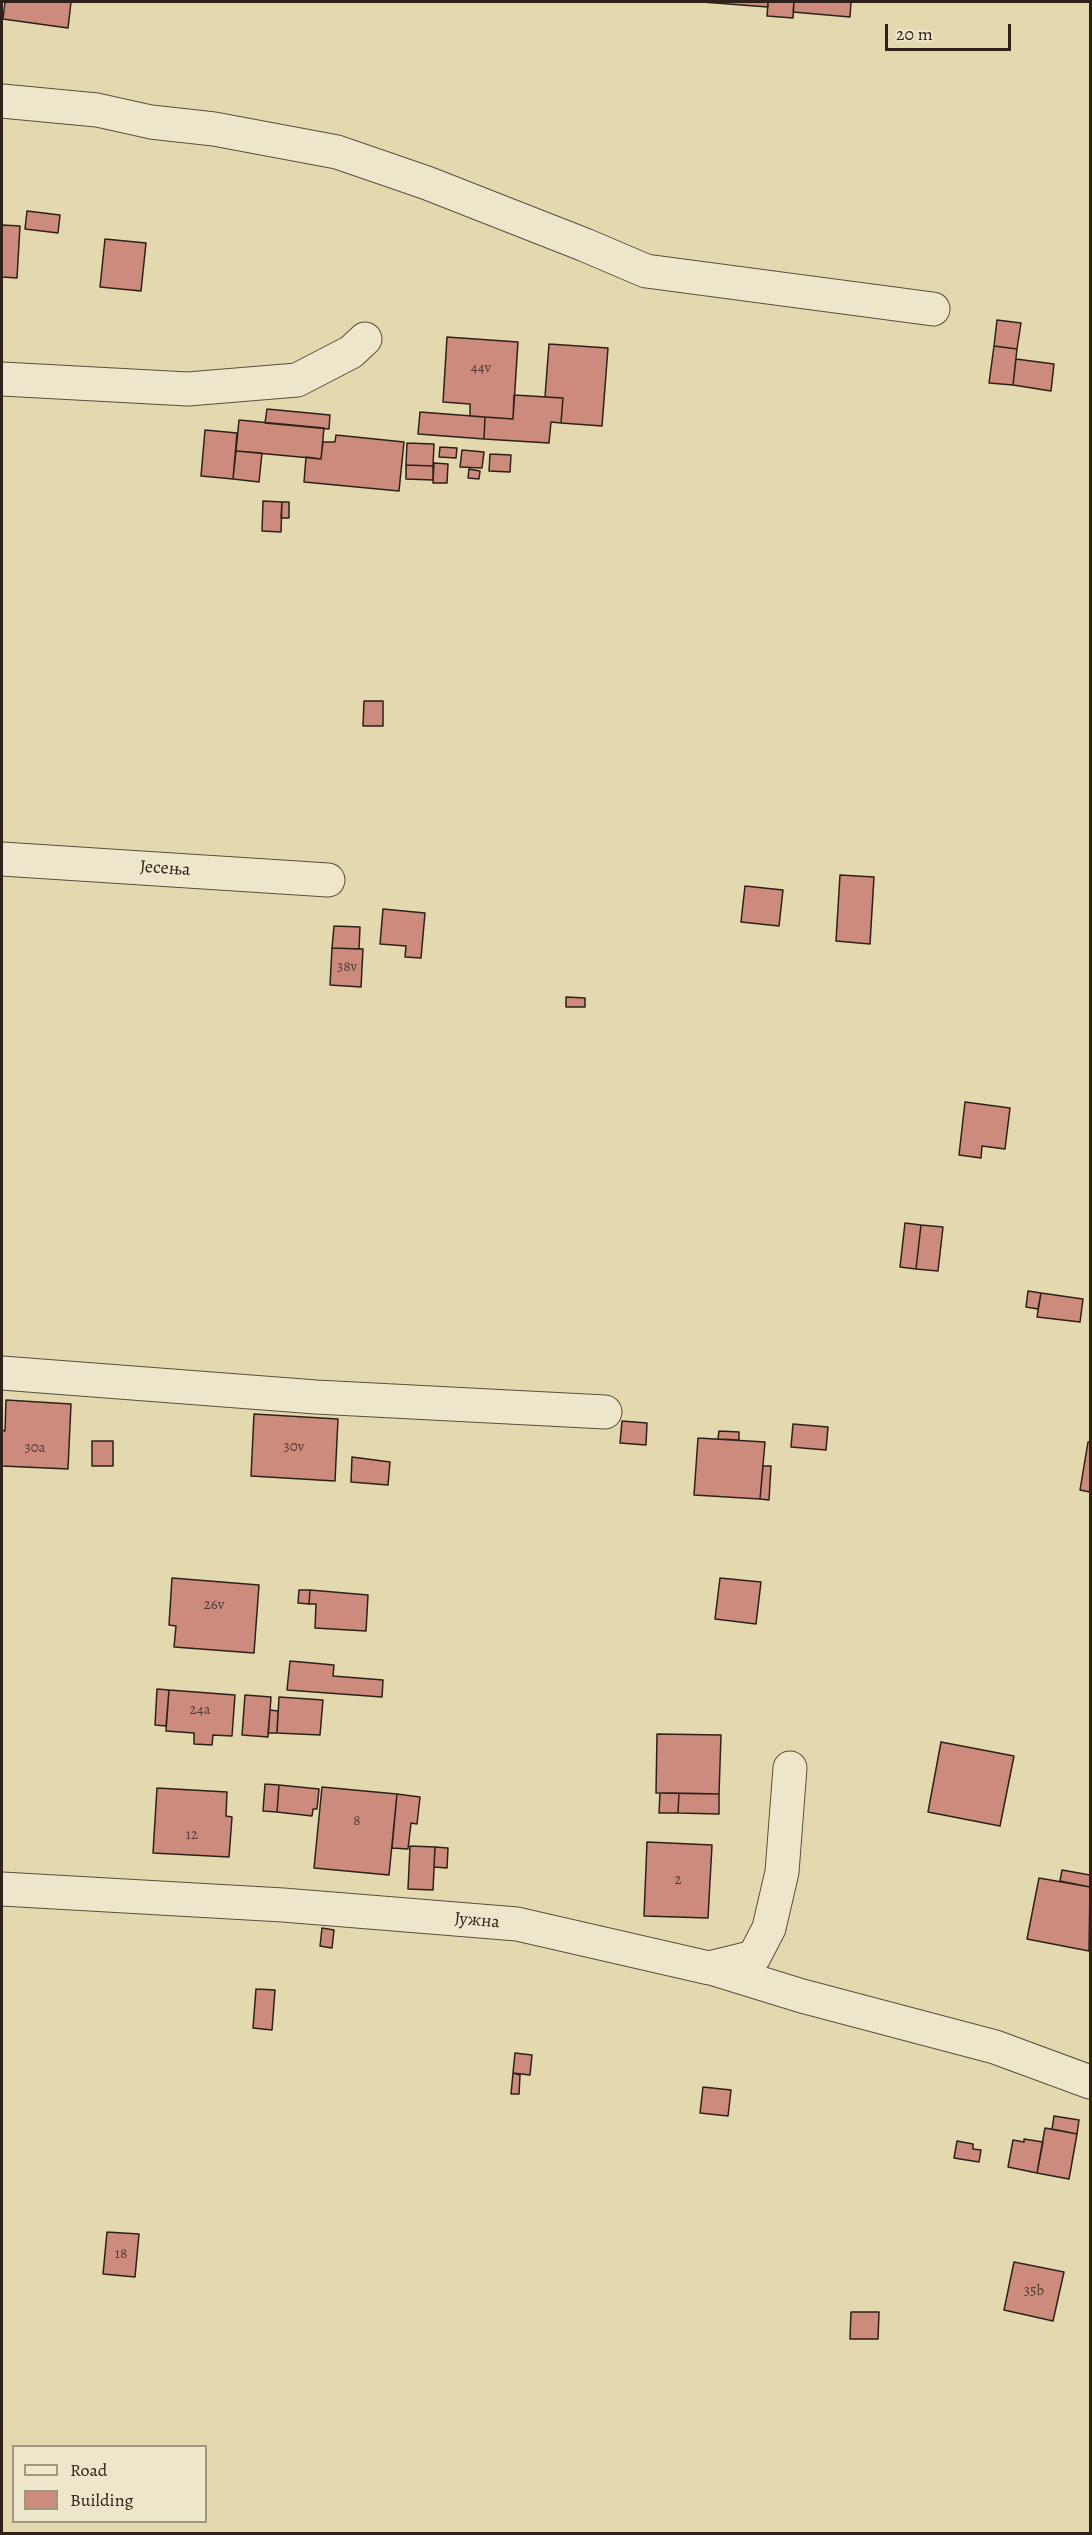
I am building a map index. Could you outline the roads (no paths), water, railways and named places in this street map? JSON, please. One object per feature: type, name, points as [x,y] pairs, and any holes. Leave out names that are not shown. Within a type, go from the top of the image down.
[{"type":"street","points":[[2,101],[97,110],[151,122],[214,129],[337,152],[427,183],[585,245],[646,272],[933,309]]},
{"type":"street","points":[[2,379],[188,389],[297,380],[351,352],[365,339]]},
{"type":"street","name":"Јесења","points":[[2,859],[328,879]]},
{"type":"street","points":[[2,1373],[304,1396],[605,1412]]},
{"type":"street","name":"Јужна","points":[[2,1889],[283,1905],[517,1924],[709,1968],[754,1957],[768,1928],[782,1872],[790,1768]]},
{"type":"street","points":[[709,1968],[802,1996],[995,2047],[1090,2082]]}]
